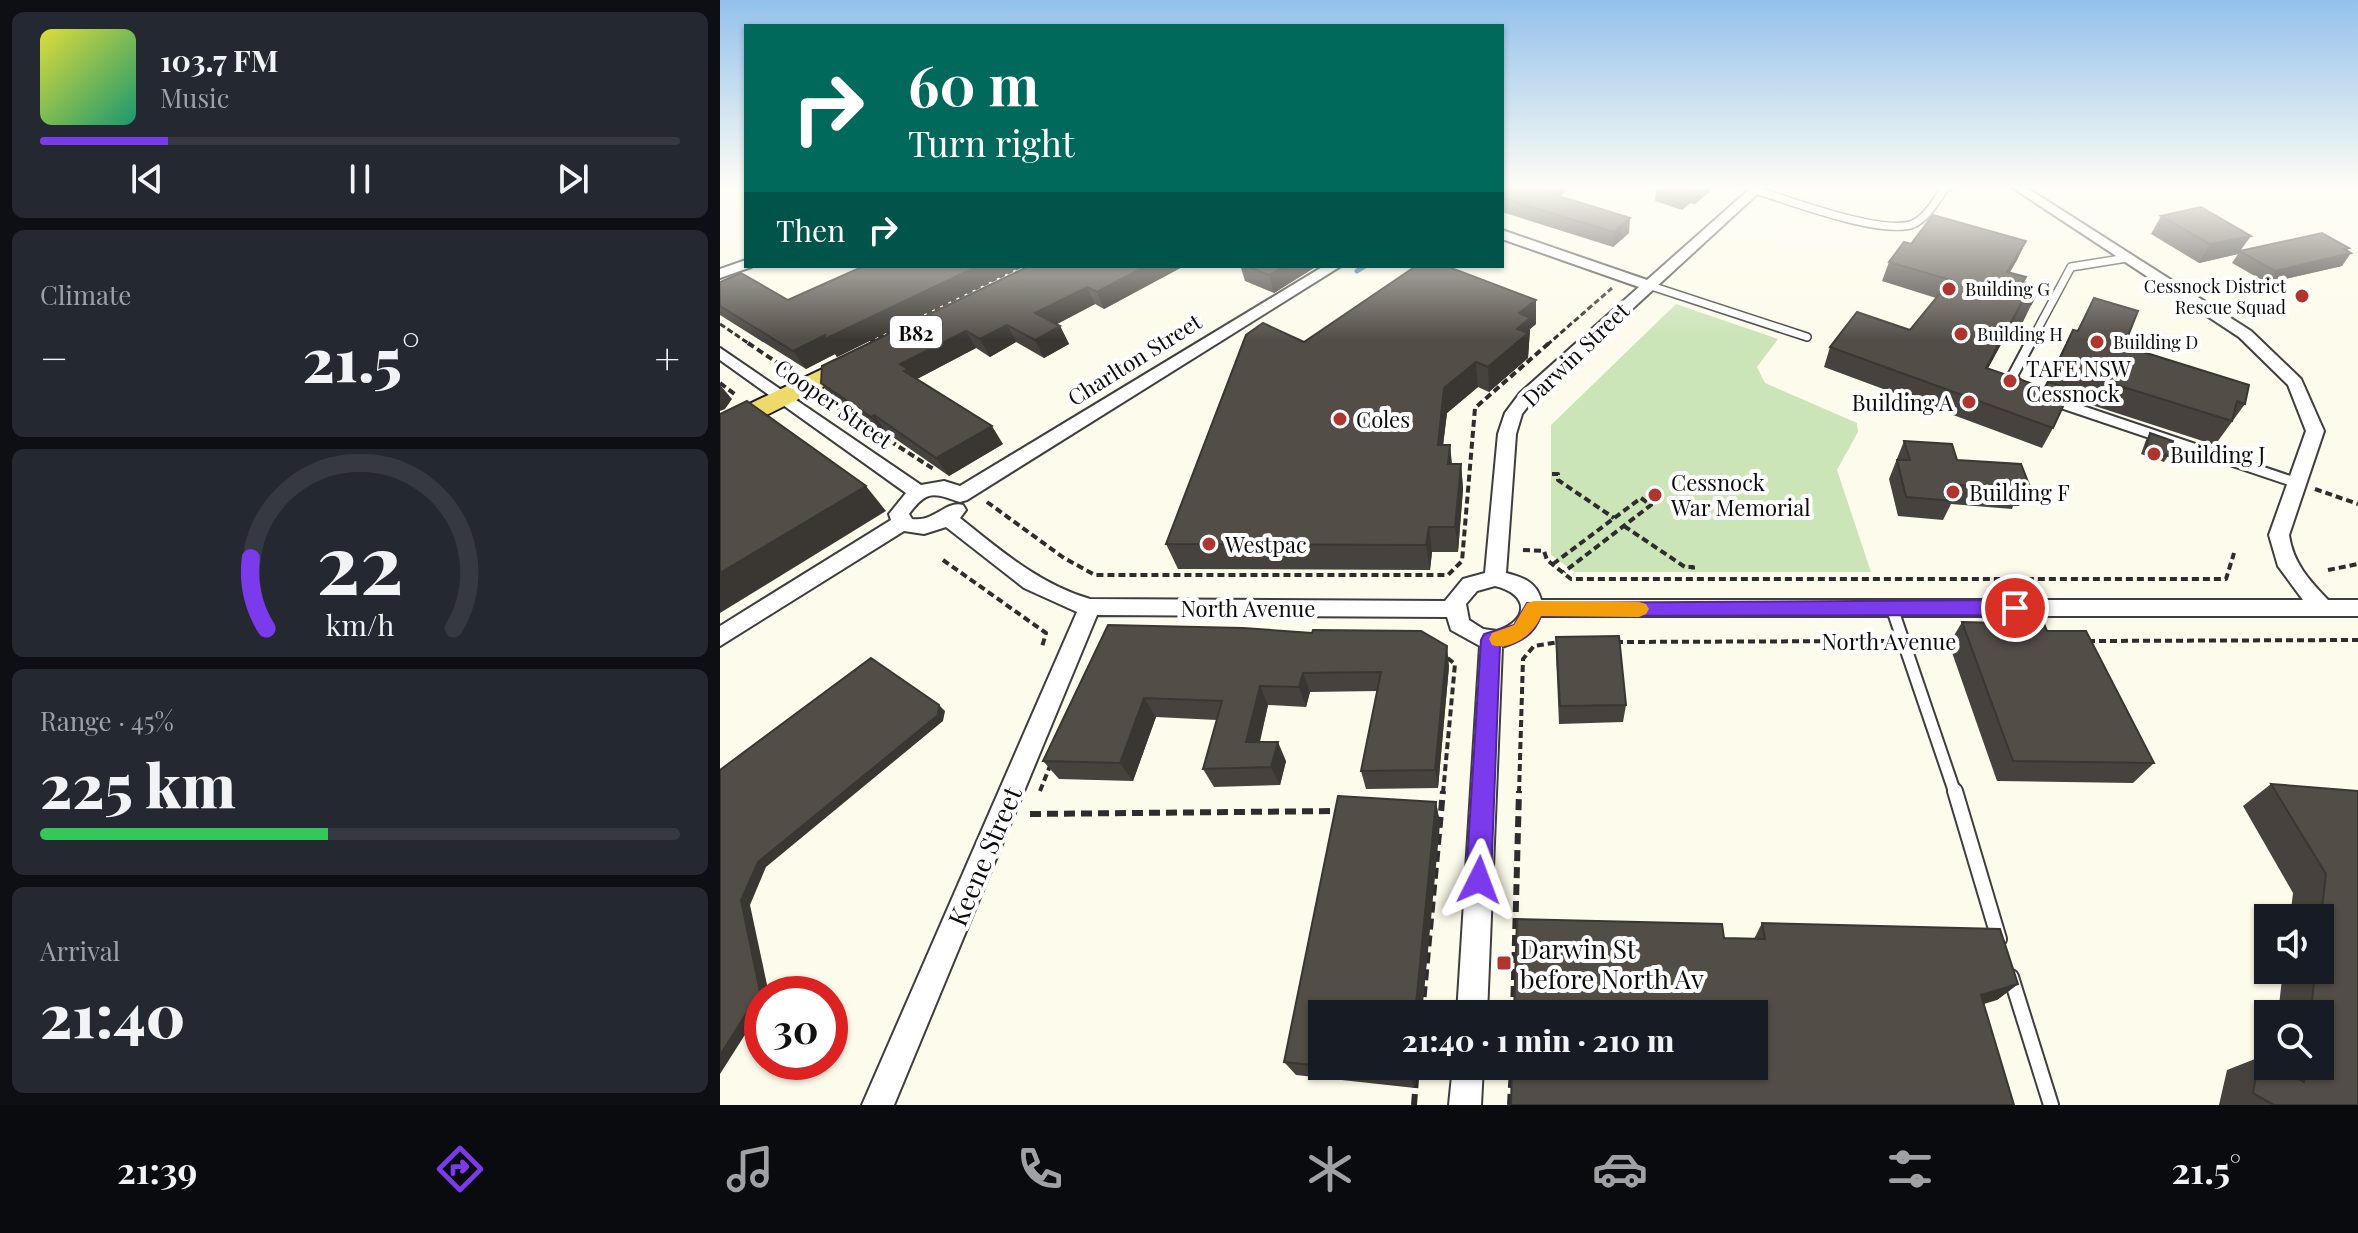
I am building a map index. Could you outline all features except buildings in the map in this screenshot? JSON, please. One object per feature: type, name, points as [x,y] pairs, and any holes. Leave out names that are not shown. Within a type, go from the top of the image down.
[{"type":"main road","name":"B82","points":[[720,429],[788,387],[876,345]]},
{"type":"street","points":[[1512,238],[1648,285]]},
{"type":"street","name":"Darwin Street","points":[[1495,578],[1507,434],[1514,413],[1526,397],[1701,238]]},
{"type":"street","points":[[2095,238],[2245,334],[2295,383],[2315,431],[2279,535],[2280,548],[2290,571],[2323,608]]},
{"type":"street","points":[[720,274],[744,265]]},
{"type":"street","name":"Charlton Street","points":[[960,495],[1192,350],[1331,268]]},
{"type":"street","name":"Cooper Street","points":[[720,353],[788,387],[919,493]]},
{"type":"street","points":[[720,637],[902,523],[922,527],[947,518],[959,506],[960,495],[944,487],[919,493],[901,509],[902,523]]},
{"type":"street","points":[[947,518],[1026,580],[1055,597],[1090,607]]},
{"type":"street","points":[[1495,578],[1515,581],[1523,587],[1529,593],[1534,608],[1528,625],[1521,631],[1491,640],[1465,630],[1454,609],[1464,589],[1478,581],[1495,578]]},
{"type":"street","name":"North Avenue","points":[[1090,607],[1454,609]]},
{"type":"street","name":"Keene Street","points":[[878,1105],[1090,607]]},
{"type":"street","name":"North Avenue","points":[[1534,608],[2358,608]]},
{"type":"street","points":[[1473,1000],[1491,640]]},
{"type":"street","points":[[1465,1105],[1467,1080]]},
{"type":"lane","points":[[2027,390],[2015,382],[2013,375],[2071,267],[2127,258]]},
{"type":"lane","points":[[1648,285],[1807,337]]},
{"type":"lane","points":[[2041,396],[2297,483]]},
{"type":"lane","points":[[1892,608],[2051,1105]]},
{"type":"path","points":[[876,345],[1018,268]]},
{"type":"path","name":"Cooper Street","points":[[720,324],[794,374],[788,387]]},
{"type":"path","points":[[788,387],[802,373]]},
{"type":"path","points":[[720,383],[742,401]]},
{"type":"path","name":"Cooper Street","points":[[820,396],[939,473]]},
{"type":"path","points":[[1552,474],[1558,474],[1558,480],[1614,518]]},
{"type":"path","points":[[2297,483],[2358,504]]},
{"type":"path","points":[[1553,564],[1641,498],[1651,505],[1564,572]]},
{"type":"path","name":"North Avenue","points":[[985,501],[1064,558],[1095,575],[1448,575]]},
{"type":"path","points":[[1624,526],[1685,567],[1693,567],[1693,572]]},
{"type":"path","points":[[1523,550],[1544,551],[1547,560],[1571,579],[2226,579],[2234,553]]},
{"type":"path","points":[[943,560],[1046,633],[1042,647]]},
{"type":"path","points":[[2328,570],[2358,564]]},
{"type":"path","points":[[2076,641],[2358,640]]},
{"type":"path","name":"North Avenue","points":[[1601,642],[1967,641]]},
{"type":"path","points":[[1513,1000],[1523,659],[1534,646],[1569,642]]},
{"type":"path","points":[[1423,1000],[1455,664],[1444,655]]},
{"type":"path","points":[[1024,826],[1053,758]]},
{"type":"path","points":[[1425,810],[1441,810]]},
{"type":"path","points":[[1030,814],[1346,811]]},
{"type":"path","points":[[1414,1105],[1416,1080]]},
{"type":"path","points":[[1510,1105],[1511,1080]]},
{"type":"green space","points":[[1676,304],[1778,339],[1757,367],[1765,383],[1857,423],[1858,432],[1837,470],[1871,572],[1575,572],[1551,555],[1551,425]]},
{"type":"waterway","points":[[1357,271],[1362,268]]},
{"type":"slow traffic","points":[[1499,639],[1512,636],[1528,625],[1534,608],[1639,609]]},
{"type":"place","name":"Building G","points":[[1949,289]]},
{"type":"place","name":"Cessnock District Rescue Squad","points":[[2302,296]]},
{"type":"place","name":"Building H","points":[[1961,334]]},
{"type":"place","name":"Building D","points":[[2097,342]]},
{"type":"place","name":"TAFE NSW Cessnock","points":[[2010,381]]},
{"type":"place","name":"Building A","points":[[1969,402]]},
{"type":"place","name":"Coles","points":[[1340,419]]},
{"type":"place","name":"Building J","points":[[2154,454]]},
{"type":"place","name":"Building F","points":[[1953,492]]},
{"type":"place","name":"Cessnock War Memorial","points":[[1655,495]]},
{"type":"place","name":"Westpac","points":[[1209,544]]},
{"type":"place","name":"Darwin St before North Av","points":[[1504,963]]},
{"type":"route","points":[[1479,880],[1491,640],[1521,631],[1528,625],[1534,608],[2015,608]]}]
